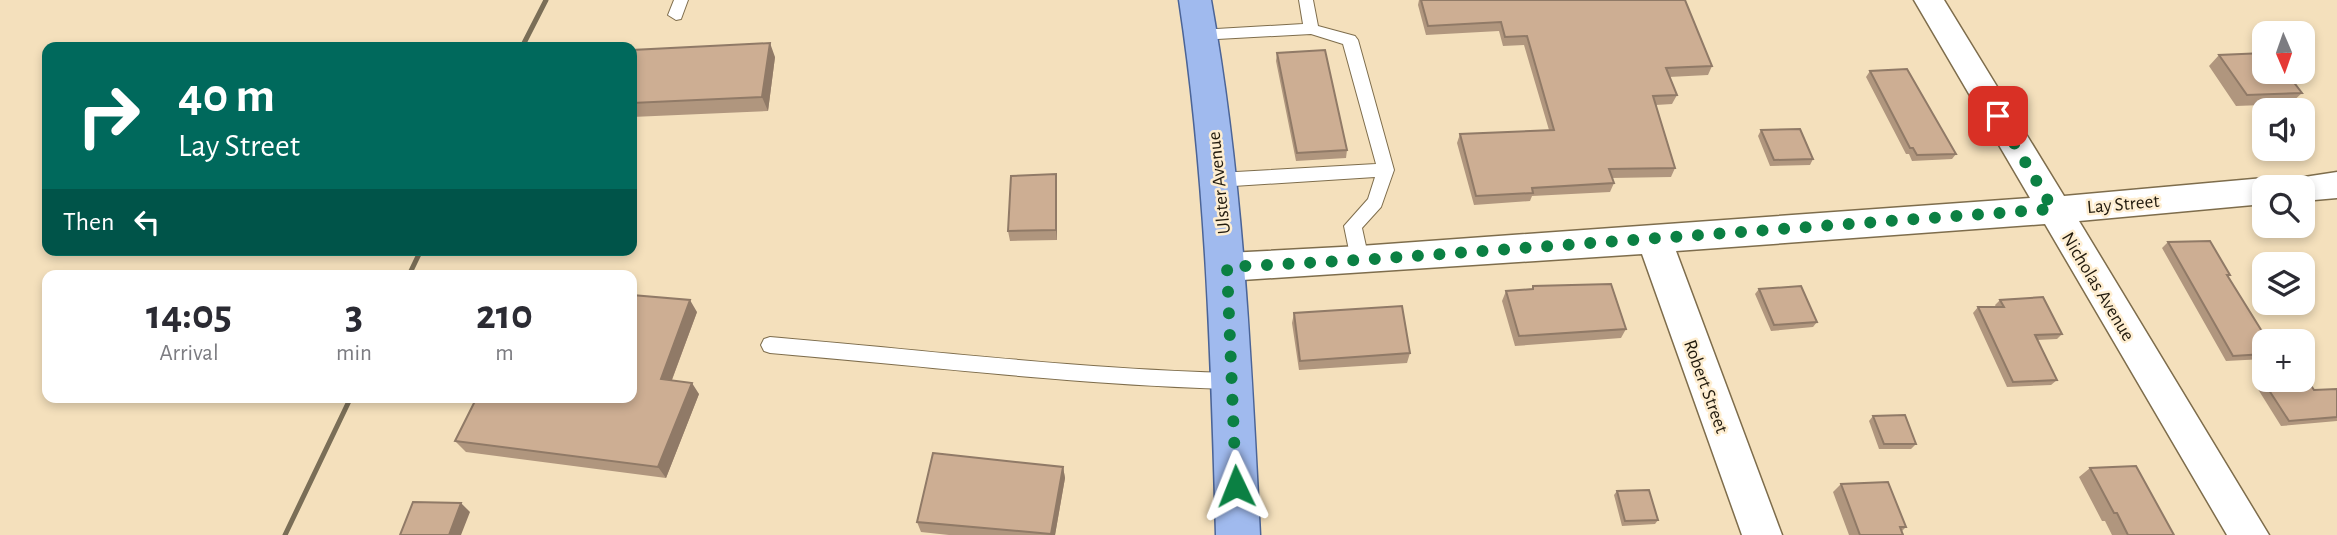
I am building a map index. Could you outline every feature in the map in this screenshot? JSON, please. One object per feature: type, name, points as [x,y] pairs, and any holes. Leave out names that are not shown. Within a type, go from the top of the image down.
[{"type":"main road","name":"Ulster Avenue","points":[[1197,18],[1206,73],[1227,267],[1238,535]]},
{"type":"street","name":"Nicholas Avenue","points":[[1929,0],[2249,535]]},
{"type":"street","points":[[2315,187],[2337,185]]},
{"type":"street","name":"Lay Street","points":[[1227,267],[1360,260],[2252,192]]},
{"type":"street","name":"Robert Street","points":[[1653,237],[1762,535]]},
{"type":"lane","points":[[1306,0],[1311,29]]},
{"type":"lane","points":[[1197,18],[1311,29],[1350,40],[1386,170],[1375,202],[1353,226],[1360,260]]},
{"type":"lane","points":[[1218,180],[1386,170]]},
{"type":"lane","points":[[770,345],[1011,365],[1127,378],[1232,381]]},
{"type":"building","points":[[1421,0],[1685,0],[1712,66],[1666,68],[1677,95],[1653,96],[1675,168],[1609,169],[1614,183],[1532,188],[1533,193],[1476,196],[1460,134],[1554,130],[1527,36],[1505,37],[1501,22],[1428,26]]},
{"type":"building","points":[[770,43],[762,97],[637,103],[637,50]]},
{"type":"building","points":[[1325,50],[1347,150],[1297,153],[1277,53]]},
{"type":"building","points":[[2252,54],[2252,84],[2295,84],[2302,93],[2247,95],[2219,55]]},
{"type":"building","points":[[1907,69],[1956,154],[1917,155],[1913,148],[1910,148],[1870,71]]},
{"type":"building","points":[[1800,129],[1813,159],[1774,160],[1761,130]]},
{"type":"building","points":[[1056,174],[1056,230],[1008,231],[1011,176]]},
{"type":"building","points":[[2210,241],[2230,275],[2227,275],[2261,329],[2252,329],[2252,355],[2233,356],[2168,242]]},
{"type":"building","points":[[1611,284],[1626,329],[1519,336],[1506,291],[1533,289],[1533,286]]},
{"type":"building","points":[[1801,286],[1817,322],[1774,325],[1759,289]]},
{"type":"building","points":[[637,295],[690,300],[661,379],[692,383],[658,467],[455,441],[474,403],[637,403]]},
{"type":"building","points":[[2043,297],[2062,334],[2035,335],[2057,380],[2013,382],[1978,307],[2004,307],[2000,300]]},
{"type":"building","points":[[1402,306],[1410,353],[1300,361],[1294,313]]},
{"type":"building","points":[[2337,389],[2337,417],[2289,421],[2270,392]]},
{"type":"building","points":[[1905,415],[1916,444],[1884,444],[1873,416]]},
{"type":"building","points":[[933,453],[1063,467],[1051,534],[917,522]]},
{"type":"building","points":[[2136,466],[2174,535],[2128,535],[2090,468]]},
{"type":"building","points":[[1888,482],[1906,527],[1900,527],[1903,535],[1860,535],[1841,484]]},
{"type":"building","points":[[1649,490],[1658,520],[1625,521],[1617,491]]},
{"type":"building","points":[[413,502],[461,503],[449,535],[400,535]]},
{"type":"railway","points":[[525,42],[546,0]]},
{"type":"railway","points":[[411,270],[418,256]]},
{"type":"railway","points":[[285,535],[348,403]]},
{"type":"route","points":[[1236,486],[1227,267],[1360,260],[2053,209],[1998,116]]}]
